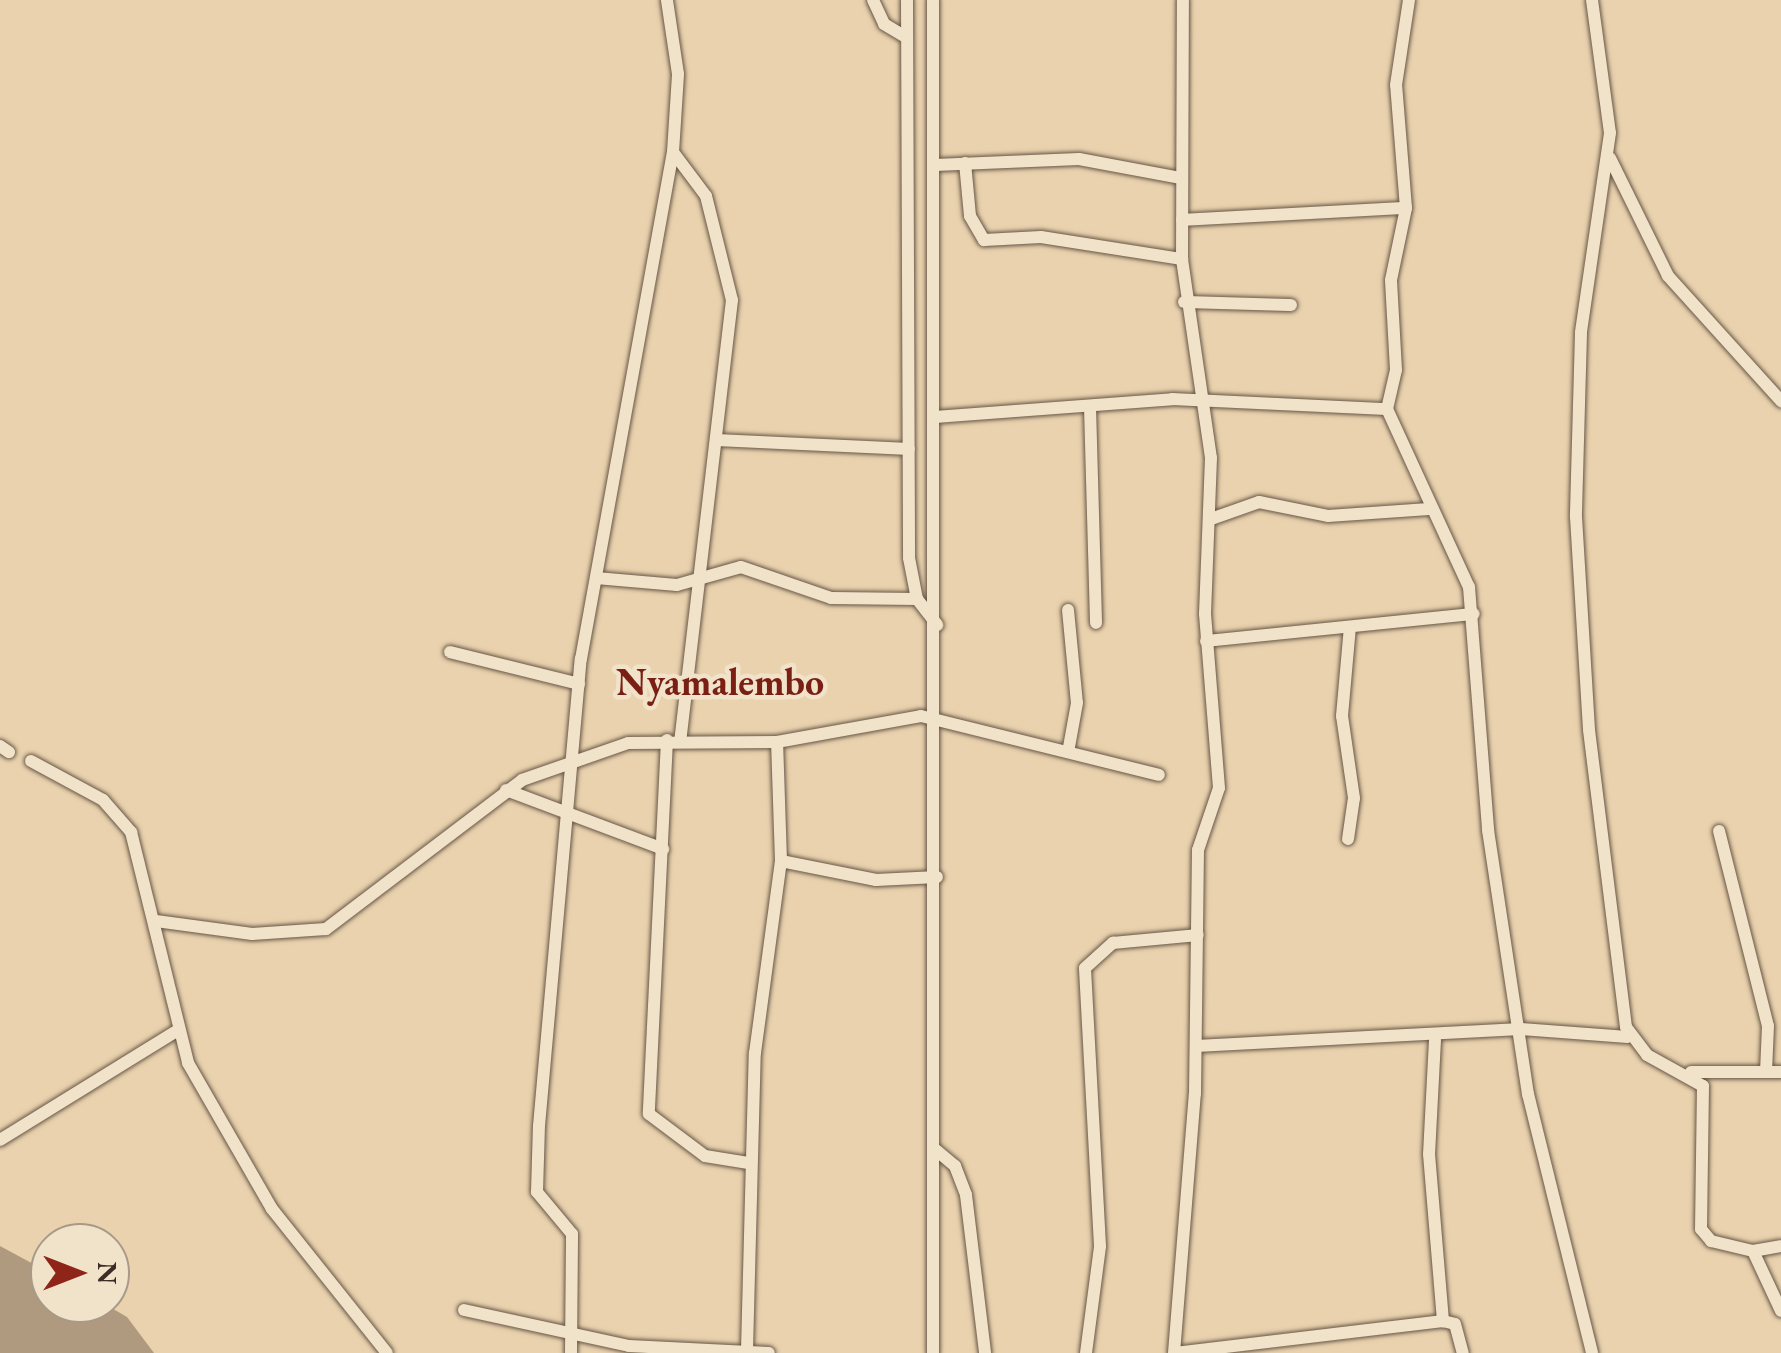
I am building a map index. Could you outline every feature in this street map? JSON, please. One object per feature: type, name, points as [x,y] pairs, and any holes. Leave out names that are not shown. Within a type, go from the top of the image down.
[{"type":"street","points":[[571,1353],[572,1234],[536,1184],[579,684],[673,152],[677,55],[667,0]]},
{"type":"street","points":[[872,0],[884,24],[907,38]]},
{"type":"street","points":[[907,0],[909,449],[917,599],[937,625]]},
{"type":"street","points":[[933,0],[939,718],[933,1353]]},
{"type":"street","points":[[1183,0],[1184,302],[1204,399],[1212,519],[1206,641],[1220,788],[1198,850],[1196,1046],[1174,1353],[1443,1321],[1454,1324],[1464,1353]]},
{"type":"street","points":[[1409,0],[1396,86],[1406,208],[1391,280],[1396,370],[1387,409],[1474,614],[1488,830],[1561,1256],[1592,1353]]},
{"type":"street","points":[[1592,0],[1609,156],[1581,333],[1576,517],[1589,730],[1628,1036],[1647,1055],[1691,1072],[1781,1072]]},
{"type":"street","points":[[673,152],[700,183],[731,280],[717,440],[673,740],[647,1021],[649,1114],[706,1156],[748,1163]]},
{"type":"street","points":[[1609,156],[1668,276],[1781,401]]},
{"type":"street","points":[[935,164],[1080,160],[1181,178]]},
{"type":"street","points":[[965,163],[970,216],[984,240],[1041,237],[1182,259]]},
{"type":"street","points":[[1182,220],[1406,208]]},
{"type":"street","points":[[1184,302],[1291,305]]},
{"type":"street","points":[[935,416],[1204,399],[1387,409]]},
{"type":"street","points":[[1090,407],[1096,623]]},
{"type":"street","points":[[717,440],[909,449]]},
{"type":"street","points":[[1212,519],[1259,502],[1328,516],[1429,509]]},
{"type":"street","points":[[596,578],[662,586],[741,567],[842,600],[917,599]]},
{"type":"street","points":[[1068,610],[1077,703],[1069,747]]},
{"type":"street","points":[[1206,641],[1474,614]]},
{"type":"street","points":[[1348,839],[1354,798],[1342,716],[1350,626]]},
{"type":"street","points":[[450,652],[579,684]]},
{"type":"street","points":[[156,922],[268,934],[326,929],[506,790],[574,756],[673,740],[777,742],[939,718],[1069,747],[1159,775]]},
{"type":"street","points":[[746,1350],[748,1163],[781,862],[777,742]]},
{"type":"street","points":[[32,761],[117,814],[141,852],[175,1032],[272,1209],[387,1353]]},
{"type":"street","points":[[506,790],[571,812],[631,844],[663,849]]},
{"type":"street","points":[[1719,831],[1768,1026],[1766,1071]]},
{"type":"street","points":[[781,862],[876,880],[937,876]]},
{"type":"street","points":[[1086,1353],[1100,1246],[1085,968],[1114,943],[1198,935]]},
{"type":"street","points":[[1196,1046],[1436,1040],[1521,1028],[1628,1036]]},
{"type":"street","points":[[0,1140],[175,1032]]},
{"type":"street","points":[[1436,1040],[1429,1154],[1443,1321]]},
{"type":"street","points":[[1691,1072],[1706,1100],[1702,1229],[1711,1241],[1754,1251],[1781,1246]]},
{"type":"street","points":[[936,1150],[955,1166],[966,1195],[985,1353]]},
{"type":"street","points":[[1754,1251],[1781,1311]]},
{"type":"street","points":[[464,1310],[573,1334],[769,1353]]},
{"type":"shaded area","points":[[0,1246],[30,1262],[30,1323],[130,1321],[154,1353],[0,1353]]},
{"type":"district","name":"Nyamalembo","points":[[720,682]]}]
